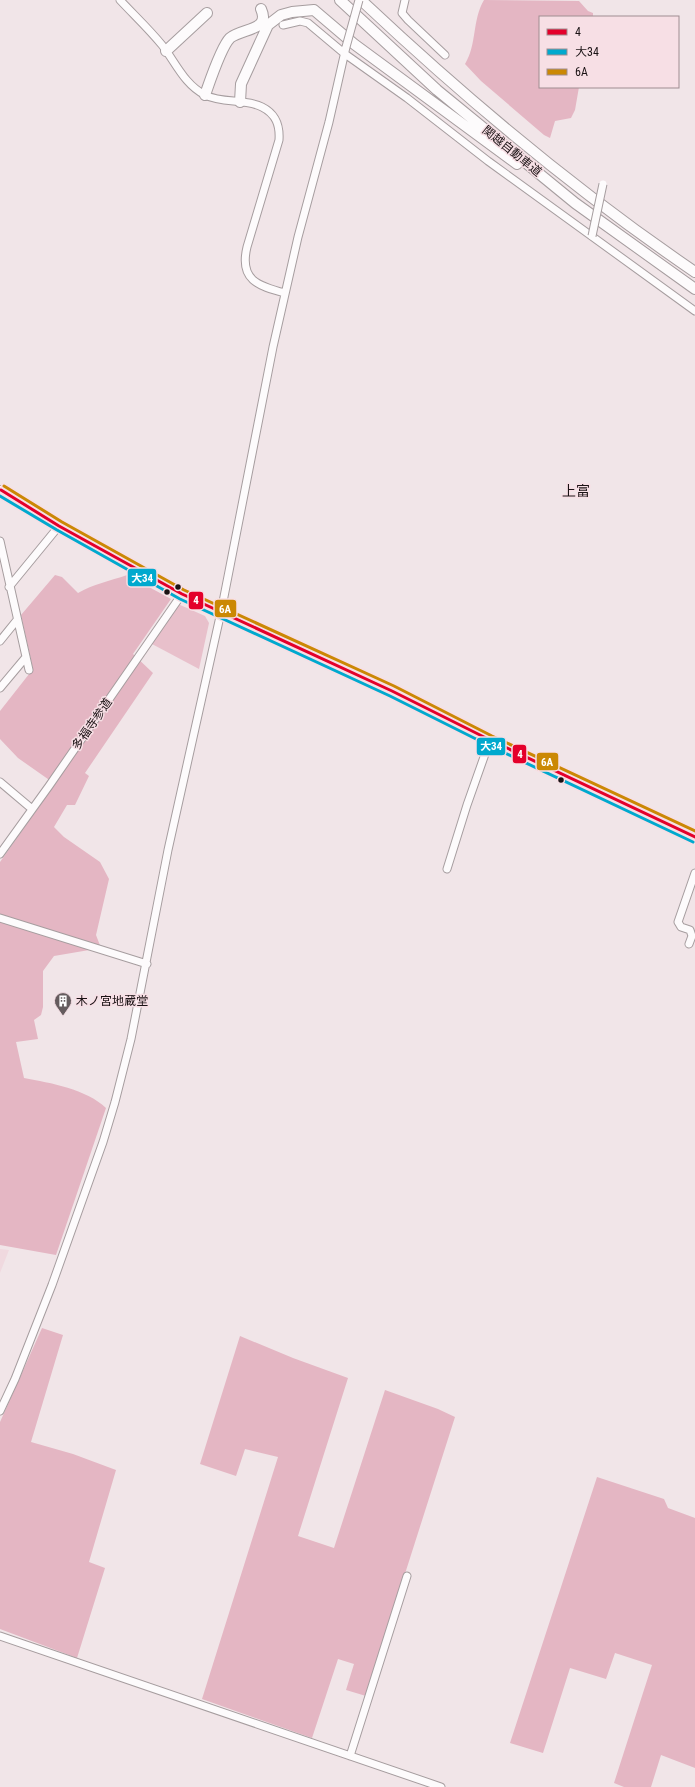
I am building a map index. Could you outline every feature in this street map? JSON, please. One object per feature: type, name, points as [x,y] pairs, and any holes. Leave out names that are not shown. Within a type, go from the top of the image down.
[{"type":"highway","name":"関越自動車道","points":[[340,0],[436,90],[575,203],[695,289]]},
{"type":"highway","name":"関越自動車道","points":[[360,0],[476,105],[540,158],[582,191],[695,272]]},
{"type":"highway","points":[[204,95],[226,43],[235,34],[258,26],[263,21],[264,14],[261,9]]},
{"type":"highway","points":[[240,102],[241,84],[268,25],[281,15],[292,12],[314,10],[354,44],[495,148],[575,203]]},
{"type":"highway","points":[[166,51],[207,13]]},
{"type":"main road","points":[[0,490],[58,526],[182,594],[392,691],[490,740],[695,836]]},
{"type":"street","points":[[120,0],[147,28],[166,51],[188,82],[204,95],[220,100],[260,106],[269,111],[277,121],[280,131],[276,153],[245,253],[247,271],[250,278],[259,285],[285,293]]},
{"type":"street","points":[[0,1411],[52,1285],[103,1142],[115,1102],[147,964],[168,850],[220,612],[273,346],[346,50],[360,0]]},
{"type":"street","points":[[405,0],[402,13],[445,55]]},
{"type":"street","points":[[283,25],[300,21],[308,23],[346,50],[488,161],[695,312]]},
{"type":"street","points":[[592,236],[603,184]]},
{"type":"street","points":[[9,587],[58,526]]},
{"type":"street","points":[[0,541],[9,587],[29,670]]},
{"type":"street","name":"多福寺参道","points":[[0,854],[182,594]]},
{"type":"street","points":[[0,641],[17,620]]},
{"type":"street","points":[[0,688],[26,657]]},
{"type":"street","points":[[447,870],[467,805],[490,740]]},
{"type":"street","points":[[0,782],[32,809]]},
{"type":"street","points":[[689,944],[692,936],[690,930],[681,927],[678,922],[695,873]]},
{"type":"street","points":[[0,918],[147,964]]},
{"type":"street","points":[[350,1756],[407,1576]]},
{"type":"street","points":[[0,1636],[350,1756],[421,1784],[441,1787]]},
{"type":"shaded area","points":[[484,0],[579,1],[588,11],[593,13],[593,16],[539,16],[539,88],[579,88],[575,110],[571,118],[555,121],[550,138],[544,135],[481,81],[465,64],[469,57],[480,8]]},
{"type":"shaded area","points":[[55,575],[62,577],[78,593],[96,585],[127,575],[171,599],[133,654],[153,673],[85,773],[89,776],[75,805],[67,805],[54,827],[64,837],[100,862],[109,879],[96,935],[101,948],[54,956],[43,971],[43,1007],[41,1015],[34,1020],[38,1039],[16,1042],[24,1078],[78,1091],[98,1101],[106,1108],[56,1255],[0,1245],[0,862],[55,784],[18,758],[0,739],[0,711],[33,669],[21,615]]},
{"type":"shaded area","points":[[178,604],[205,616],[209,623],[199,669],[152,644]]},
{"type":"shaded area","points":[[0,1249],[9,1250],[0,1273]]},
{"type":"shaded area","points":[[42,1328],[63,1335],[31,1442],[73,1454],[116,1470],[89,1562],[105,1568],[77,1658],[0,1629],[0,1422]]},
{"type":"shaded area","points":[[240,1336],[293,1358],[348,1378],[298,1536],[334,1548],[385,1390],[438,1409],[455,1417],[366,1696],[346,1690],[354,1664],[338,1659],[312,1738],[202,1699],[278,1457],[245,1449],[236,1476],[200,1464]]},
{"type":"shaded area","points":[[597,1477],[664,1499],[668,1508],[695,1518],[695,1768],[661,1755],[651,1787],[624,1787],[614,1783],[652,1665],[615,1653],[606,1679],[570,1668],[543,1753],[510,1743]]},
{"type":"transit line","name":"6A","points":[[4,486],[62,522],[184,590],[394,686],[492,736],[695,831]]},
{"type":"transit line","name":"4","points":[[1,490],[59,526],[182,594],[392,691],[490,740],[695,837]]},
{"type":"transit line","name":"大34","points":[[0,496],[57,530],[180,599],[390,696],[488,745],[693,842]]},
{"type":"place","name":"木ノ宮地蔵堂","points":[[63,1016]]},
{"type":"district","name":"上富","points":[[576,491]]}]
